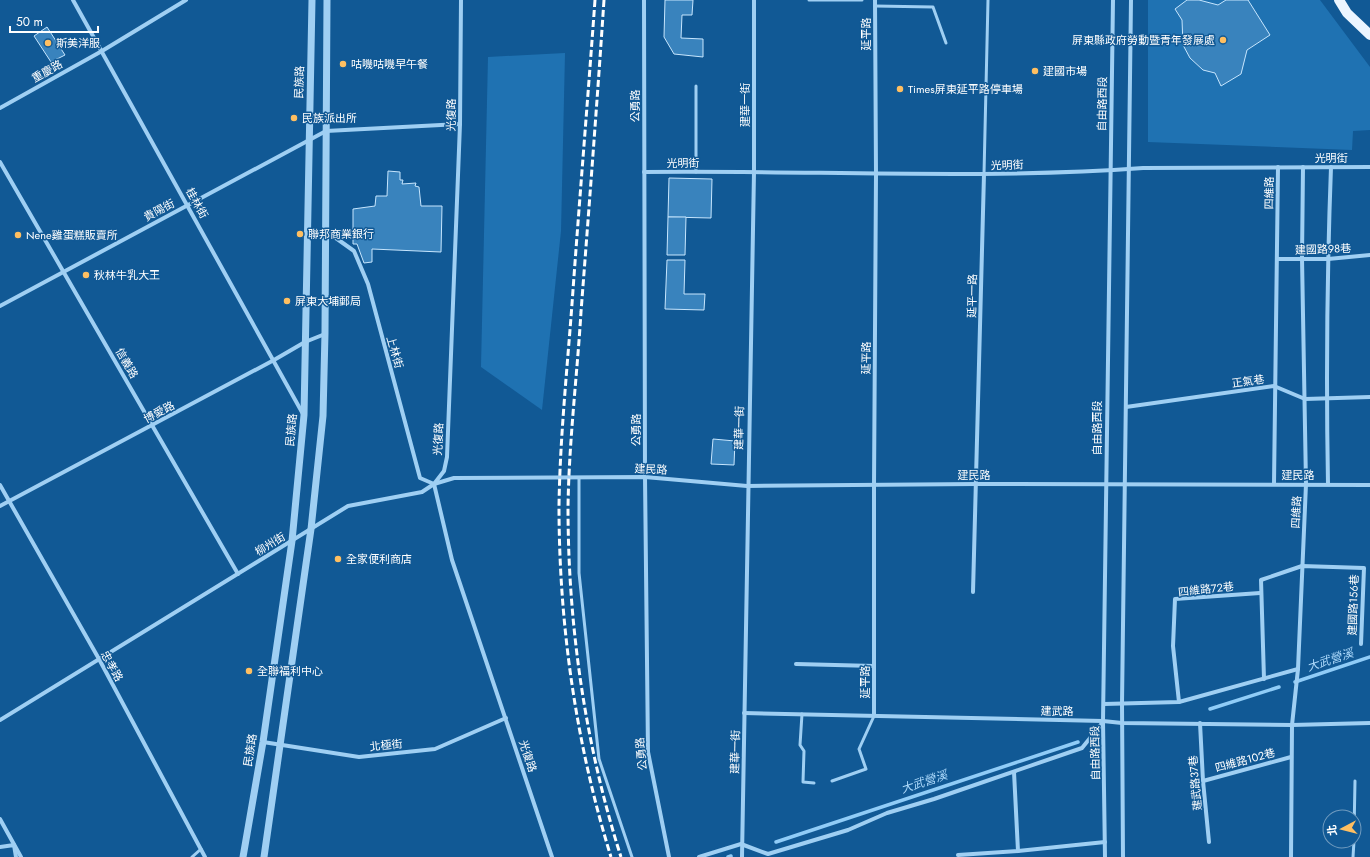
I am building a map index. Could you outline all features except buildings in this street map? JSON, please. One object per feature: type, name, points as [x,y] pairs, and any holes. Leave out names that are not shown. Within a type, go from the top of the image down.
[{"type":"main road","points":[[1339,0],[1347,13],[1370,34]]},
{"type":"street","name":"桂林街","points":[[73,0],[304,415]]},
{"type":"street","name":"重慶路","points":[[0,108],[102,51],[186,0]]},
{"type":"street","name":"民族路","points":[[243,857],[263,742],[292,541],[304,415],[308,140],[312,0]]},
{"type":"street","points":[[264,857],[311,529],[323,416],[326,232],[327,0]]},
{"type":"street","name":"光復路","points":[[461,0],[460,124],[447,457],[444,471],[434,484],[452,560],[552,857]]},
{"type":"street","name":"公勇路","points":[[644,0],[645,477],[648,752],[669,857]]},
{"type":"street","name":"建華一街","points":[[742,857],[747,486],[754,172],[754,0]]},
{"type":"street","name":"延平路","points":[[874,716],[876,174],[875,0]]},
{"type":"street","name":"自由路西段","points":[[1105,857],[1103,721],[1113,0]]},
{"type":"street","points":[[1124,857],[1122,704],[1131,0]]},
{"type":"street","points":[[326,131],[460,124]]},
{"type":"street","name":"貴陽街","points":[[0,306],[326,131]]},
{"type":"street","name":"信義路","points":[[0,162],[238,574]]},
{"type":"street","name":"四維路","points":[[1274,484],[1274,386],[1278,167]]},
{"type":"street","name":"四維路","points":[[1291,857],[1292,725],[1298,676],[1306,484],[1302,258],[1303,167]]},
{"type":"street","points":[[1328,484],[1326,399],[1331,167]]},
{"type":"street","name":"光明街","points":[[644,172],[984,174],[1128,169],[1370,167]]},
{"type":"street","name":"延平一路","points":[[973,592],[984,174]]},
{"type":"street","name":"上林街","points":[[326,232],[354,251],[368,284],[420,478],[434,484]]},
{"type":"street","name":"建國路98巷","points":[[1277,259],[1328,259],[1370,255]]},
{"type":"street","name":"博愛路","points":[[0,506],[305,342],[325,333]]},
{"type":"street","name":"正氣巷","points":[[1126,407],[1274,386],[1305,399],[1370,398]]},
{"type":"street","name":"建民路","points":[[579,478],[645,477],[747,486],[977,484],[1370,485]]},
{"type":"street","name":"柳州街","points":[[0,720],[348,506],[422,492],[434,484],[454,478],[579,478]]},
{"type":"street","name":"忠孝路","points":[[0,485],[99,659],[205,857]]},
{"type":"street","points":[[1264,679],[1260,593],[1261,580],[1302,566]]},
{"type":"street","name":"建國路156巷","points":[[1302,566],[1364,568],[1361,644]]},
{"type":"street","name":"四維路72巷","points":[[1179,702],[1173,646],[1175,599],[1260,593]]},
{"type":"street","points":[[796,664],[874,666]]},
{"type":"street","points":[[1104,704],[1179,702],[1298,669]]},
{"type":"street","name":"建武路","points":[[744,713],[1103,721],[1122,723],[1292,725],[1370,723]]},
{"type":"street","name":"北極街","points":[[263,742],[359,758],[435,749],[506,718]]},
{"type":"street","points":[[699,857],[741,844],[768,854],[848,830],[887,813],[934,799],[1082,748],[1103,721]]},
{"type":"street","name":"建武路37巷","points":[[1200,723],[1203,781],[1206,797],[1209,842]]},
{"type":"street","name":"四維路102巷","points":[[1203,781],[1291,757]]},
{"type":"street","points":[[1014,772],[1018,851]]},
{"type":"street","points":[[0,819],[21,857]]},
{"type":"street","points":[[958,855],[1018,851],[1104,842]]},
{"type":"street","points":[[0,847],[14,845]]},
{"type":"street","points":[[14,845],[16,857]]},
{"type":"lane","points":[[809,0],[862,0]]},
{"type":"lane","name":"延平一路","points":[[984,174],[988,0]]},
{"type":"lane","points":[[875,6],[933,7],[946,43]]},
{"type":"lane","points":[[696,86],[696,172]]},
{"type":"lane","points":[[579,478],[579,573],[599,759],[632,857]]},
{"type":"lane","points":[[802,714],[800,745],[804,751],[803,782],[814,783]]},
{"type":"lane","points":[[832,781],[866,769],[859,748],[874,716]]},
{"type":"lane","points":[[1354,809],[1355,781]]},
{"type":"lane","points":[[192,857],[201,849]]},
{"type":"lane","points":[[998,852],[999,857]]},
{"type":"shaded area","points":[[1148,0],[1320,0],[1370,67],[1370,130],[1353,131],[1352,150],[1148,142]]},
{"type":"shaded area","points":[[565,53],[561,231],[542,410],[481,367],[488,57]]},
{"type":"waterway","name":"大武營溪","points":[[1295,682],[1370,657]]},
{"type":"waterway","name":"大武營溪","points":[[1210,709],[1279,687]]},
{"type":"waterway","name":"大武營溪","points":[[776,842],[1078,742]]},
{"type":"railway","points":[[595,0],[563,425],[559,506],[562,595],[572,684],[588,771],[611,857]]},
{"type":"railway","points":[[604,0],[570,458],[568,507],[571,596],[581,684],[588,728],[608,814],[621,857]]},
{"type":"place","name":"屏東縣政府勞動暨青年發展處","points":[[1223,40]]},
{"type":"place","name":"斯美洋服","points":[[48,43]]},
{"type":"place","name":"咕嘰咕嘰早午餐","points":[[343,64]]},
{"type":"place","name":"建國市場","points":[[1035,71]]},
{"type":"place","name":"Times屏東延平路停車場","points":[[900,89]]},
{"type":"place","name":"民族派出所","points":[[294,118]]},
{"type":"place","name":"聯邦商業銀行","points":[[300,234]]},
{"type":"place","name":"Nene雞蛋糕販賣所","points":[[18,235]]},
{"type":"place","name":"秋林牛乳大王","points":[[86,275]]},
{"type":"place","name":"屏東大埔郵局","points":[[287,301]]},
{"type":"place","name":"全家便利商店","points":[[338,559]]},
{"type":"place","name":"全聯福利中心","points":[[249,671]]}]
